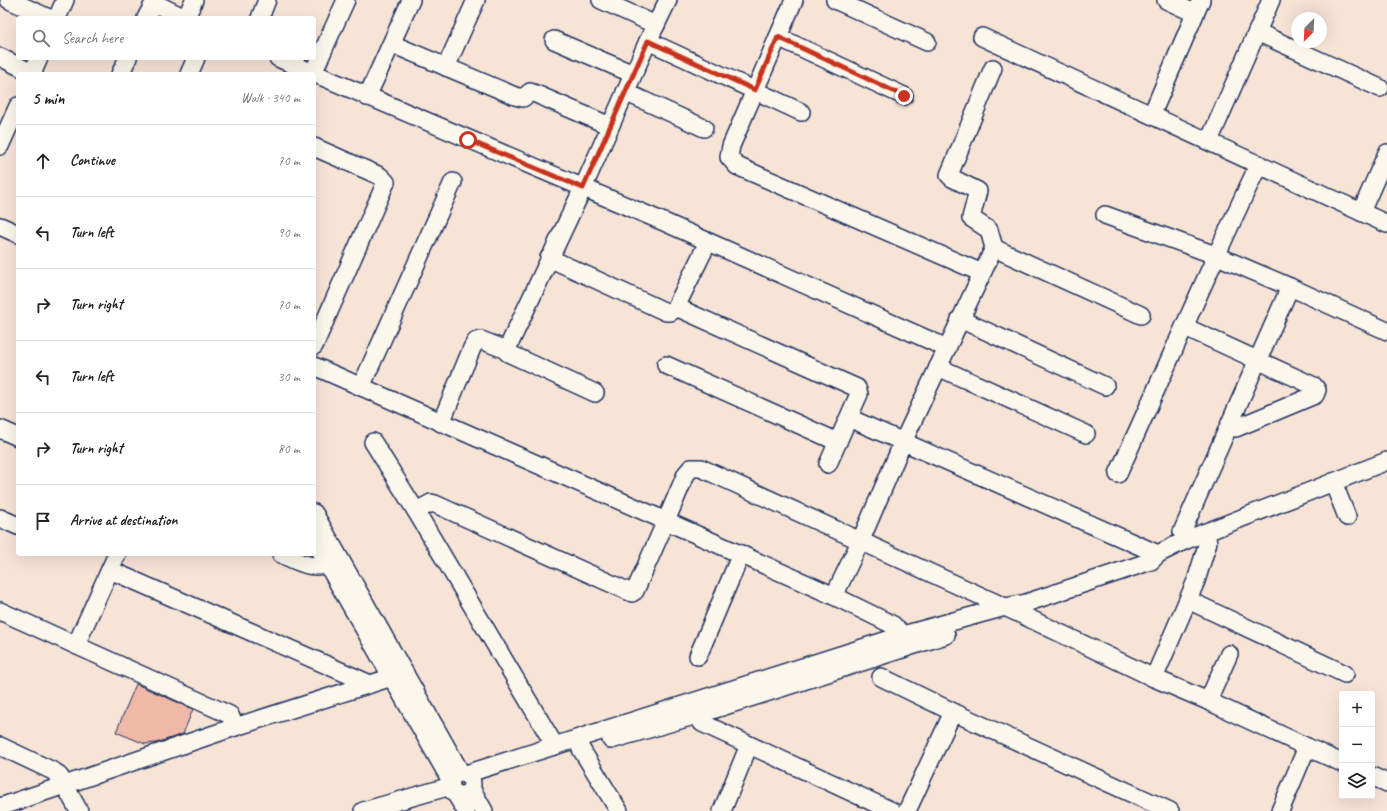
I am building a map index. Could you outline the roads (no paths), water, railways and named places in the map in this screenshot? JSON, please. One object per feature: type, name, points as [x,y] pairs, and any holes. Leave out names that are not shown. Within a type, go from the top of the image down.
[{"type":"street","points":[[10,0],[45,16]]},
{"type":"street","points":[[58,16],[65,0]]},
{"type":"street","points":[[187,16],[194,0]]},
{"type":"street","points":[[261,16],[268,0]]},
{"type":"street","points":[[314,72],[346,0]]},
{"type":"street","points":[[367,97],[411,0]]},
{"type":"street","points":[[446,67],[476,0]]},
{"type":"street","points":[[601,0],[656,25]]},
{"type":"street","points":[[504,349],[509,345],[583,188],[633,74],[668,0]]},
{"type":"street","points":[[794,0],[731,146],[729,157],[736,166],[982,273]]},
{"type":"street","points":[[835,0],[927,42]]},
{"type":"street","points":[[1152,114],[1198,7],[1166,0]]},
{"type":"street","points":[[1209,141],[1271,0]]},
{"type":"street","points":[[147,16],[154,4],[158,4],[182,16]]},
{"type":"street","points":[[1257,32],[1380,88]]},
{"type":"street","points":[[778,37],[904,96]]},
{"type":"street","points":[[982,37],[1152,114],[1387,224]]},
{"type":"street","points":[[554,40],[633,74]]},
{"type":"street","points":[[648,41],[801,112]]},
{"type":"street","points":[[392,44],[515,96],[523,98],[530,92],[610,126]]},
{"type":"street","points":[[0,58],[34,70]]},
{"type":"street","points":[[121,72],[127,60]]},
{"type":"street","points":[[190,72],[195,60]]},
{"type":"street","points":[[283,60],[312,72]]},
{"type":"street","points":[[834,596],[860,542],[903,442],[994,248],[989,230],[971,218],[978,192],[949,175],[992,68]]},
{"type":"street","points":[[316,74],[367,97],[664,222],[947,348]]},
{"type":"street","points":[[625,92],[704,128]]},
{"type":"street","points":[[2,136],[16,110]]},
{"type":"street","points":[[316,148],[380,176],[386,182],[316,341]]},
{"type":"street","points":[[1361,212],[1387,154]]},
{"type":"street","points":[[1118,474],[1185,328],[1215,255],[1259,164]]},
{"type":"street","points":[[362,387],[453,182]]},
{"type":"street","points":[[1105,215],[1215,255],[1387,331]]},
{"type":"street","points":[[0,226],[16,233]]},
{"type":"street","points":[[549,258],[666,312],[671,312],[676,307],[706,246]]},
{"type":"street","points":[[994,248],[1141,315]]},
{"type":"street","points":[[1186,540],[1182,532],[1290,287]]},
{"type":"street","points":[[676,307],[857,388],[859,394],[828,464]]},
{"type":"street","points":[[960,319],[1105,386]]},
{"type":"street","points":[[1185,328],[1314,386],[1317,390],[1315,395],[1236,428],[1230,425]]},
{"type":"street","points":[[441,423],[476,341],[481,340],[504,349],[508,354],[595,393]]},
{"type":"street","points":[[666,364],[838,442]]},
{"type":"street","points":[[316,367],[834,596],[893,625],[905,641]]},
{"type":"street","points":[[938,367],[1086,434]]},
{"type":"street","points":[[849,418],[1158,554]]},
{"type":"street","points":[[0,429],[16,436]]},
{"type":"street","points":[[373,442],[555,746]]},
{"type":"street","points":[[363,811],[461,783],[579,744],[695,709],[905,641],[1017,607],[1151,561],[1158,554],[1186,540],[1387,461]]},
{"type":"street","points":[[416,512],[431,503],[435,504],[632,593],[636,591],[686,474],[691,468],[701,468],[860,542],[1017,607],[1154,678],[1208,701],[1339,762]]},
{"type":"street","points":[[1333,482],[1347,516]]},
{"type":"street","points":[[0,518],[16,525]]},
{"type":"street","points":[[316,519],[334,562],[398,676],[461,783],[484,811]]},
{"type":"street","points":[[1154,678],[1188,600],[1208,542],[1203,533]]},
{"type":"street","points":[[316,543],[334,562]]},
{"type":"street","points":[[698,656],[741,554]]},
{"type":"street","points":[[76,645],[116,556]]},
{"type":"street","points":[[286,556],[308,566],[334,562]]},
{"type":"street","points":[[110,570],[370,684]]},
{"type":"street","points":[[1188,600],[1345,674]]},
{"type":"street","points":[[0,611],[230,715],[235,726]]},
{"type":"street","points":[[1208,701],[1229,654]]},
{"type":"street","points":[[0,807],[235,726],[398,676]]},
{"type":"street","points":[[881,676],[953,712],[1170,811]]},
{"type":"street","points":[[695,709],[702,723],[892,811]]},
{"type":"street","points":[[907,811],[953,712]]},
{"type":"street","points":[[461,783],[555,746],[579,744]]},
{"type":"street","points":[[579,744],[619,811]]},
{"type":"street","points":[[722,811],[749,745]]},
{"type":"street","points":[[0,746],[47,767],[60,777],[79,811]]},
{"type":"street","points":[[1280,811],[1308,747]]},
{"type":"street","points":[[1375,777],[1387,783]]},
{"type":"street","points":[[461,783],[466,811]]}]
